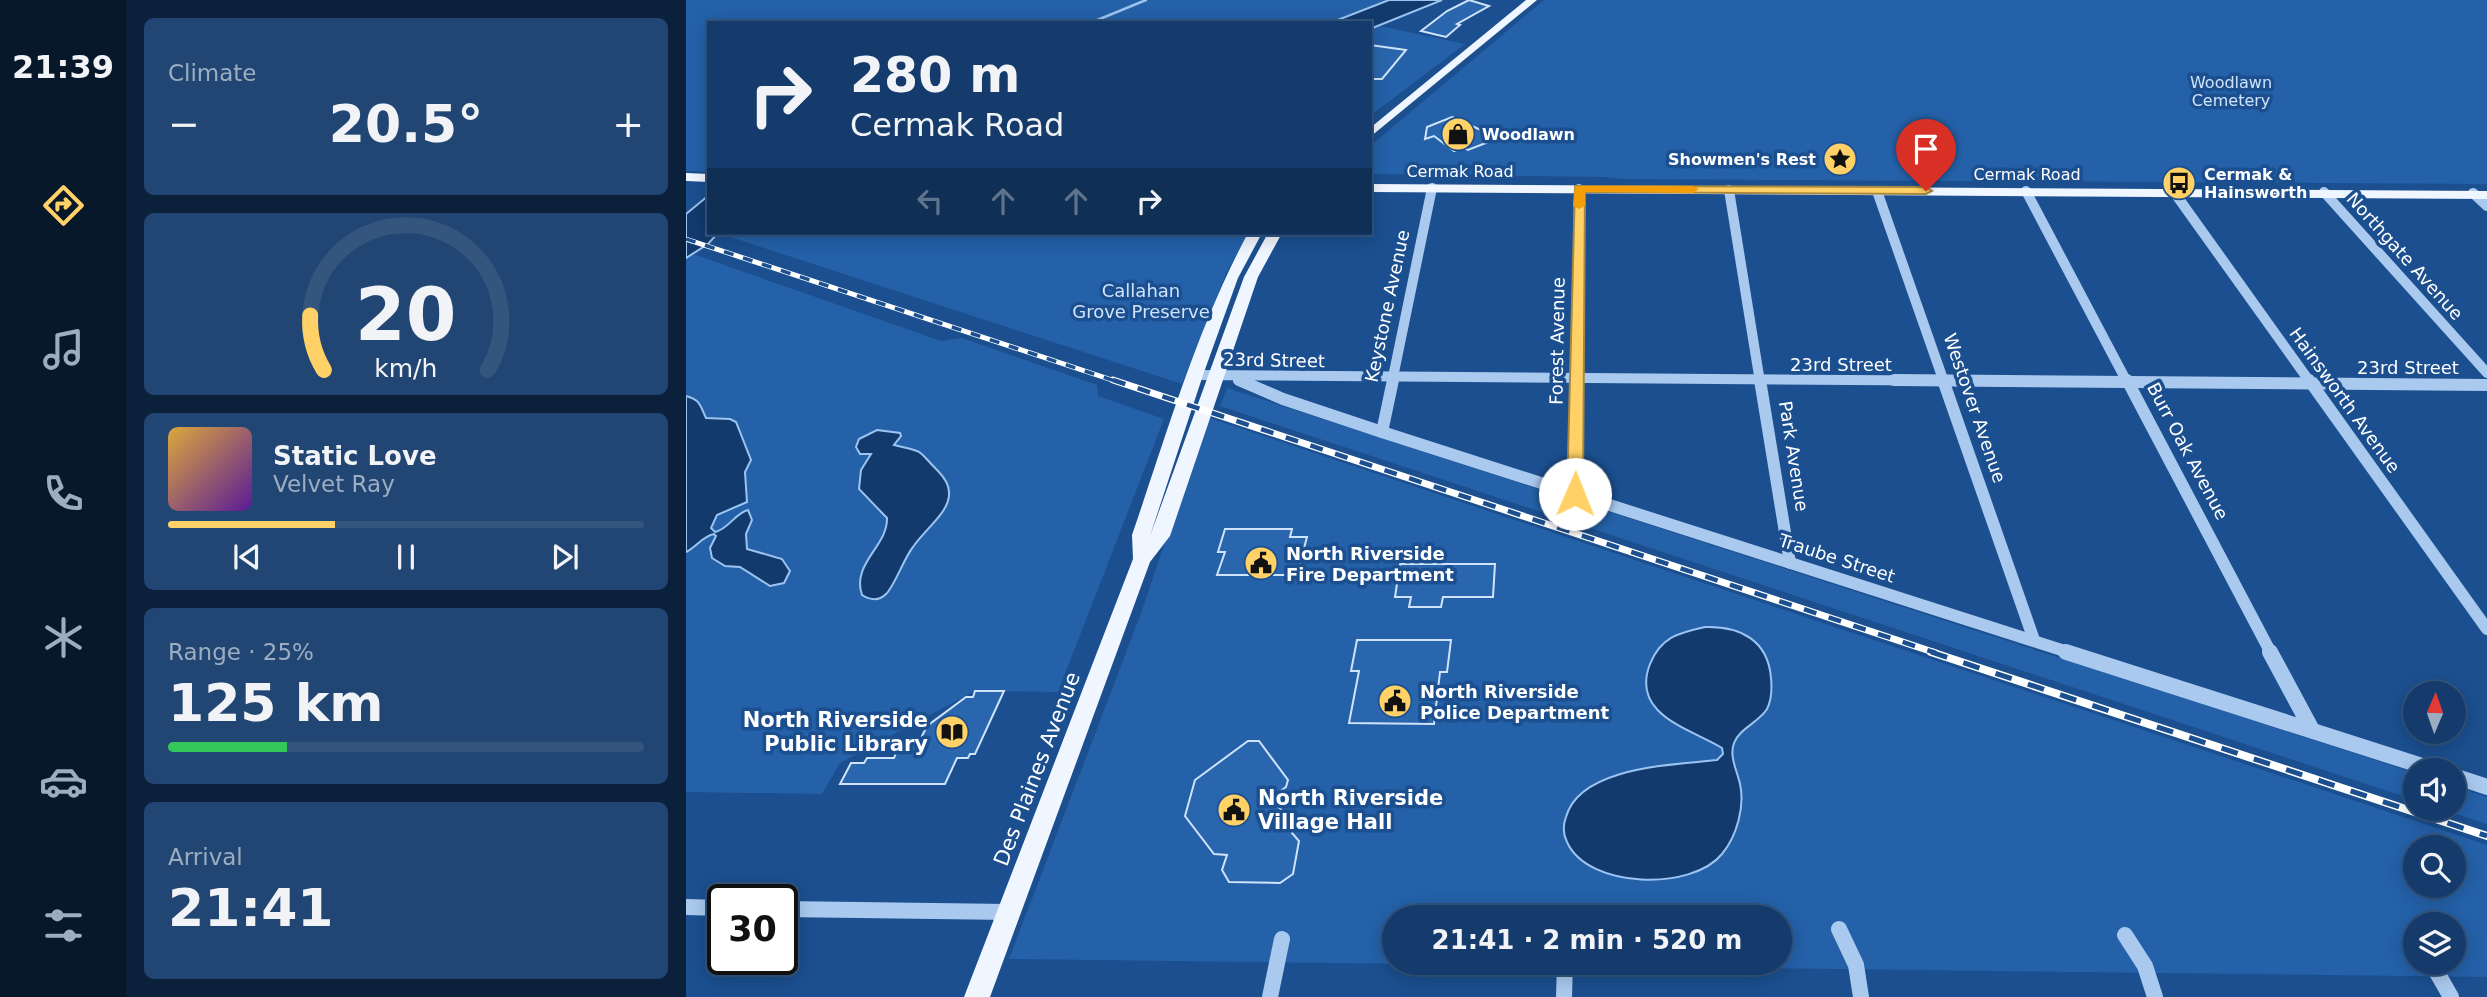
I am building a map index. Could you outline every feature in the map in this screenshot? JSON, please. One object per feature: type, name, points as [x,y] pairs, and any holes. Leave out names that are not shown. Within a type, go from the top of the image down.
[{"type":"main road","points":[[1372,132],[1531,0]]},
{"type":"main road","points":[[1372,118],[1464,49],[1493,31]]},
{"type":"main road","name":"Cermak Road","points":[[1372,188],[2487,193]]},
{"type":"main road","points":[[686,190],[707,190]]},
{"type":"main road","name":"Des Plaines Avenue","points":[[1142,559],[1141,535],[1195,376],[1231,278],[1254,235]]},
{"type":"main road","name":"Des Plaines Avenue","points":[[977,997],[1142,559],[1161,536],[1222,376],[1251,277],[1274,235]]},
{"type":"street","name":"Keystone Avenue","points":[[1382,432],[1432,188]]},
{"type":"street","name":"Forest Avenue","points":[[1575,494],[1579,189]]},
{"type":"street","name":"Park Avenue","points":[[1729,190],[1790,563]]},
{"type":"street","name":"Westover Avenue","points":[[1877,191],[2034,640]]},
{"type":"street","name":"Burr Oak Avenue","points":[[2026,191],[2312,730]]},
{"type":"street","name":"Hainsworth Avenue","points":[[2174,192],[2487,629]]},
{"type":"street","name":"Northgate Avenue","points":[[2325,192],[2487,373]]},
{"type":"street","points":[[2473,193],[2487,206]]},
{"type":"street","name":"23rd Street","points":[[1195,376],[2487,385]]},
{"type":"street","name":"Traube Street","points":[[1222,376],[1382,432],[2403,760]]},
{"type":"street","points":[[2466,780],[2487,787]]},
{"type":"street","points":[[686,907],[707,908]]},
{"type":"street","points":[[798,909],[1009,912]]},
{"type":"street","points":[[1839,929],[1856,965],[1861,997]]},
{"type":"street","points":[[2125,935],[2145,966],[2155,997]]},
{"type":"street","points":[[1270,997],[1282,939]]},
{"type":"street","points":[[1564,997],[1565,975]]},
{"type":"street","points":[[2438,975],[2451,997]]},
{"type":"green space","points":[[686,0],[1389,0],[1335,21],[707,21],[707,171],[686,171]]},
{"type":"green space","name":"Woodlawn Cemetery","points":[[1544,0],[2487,0],[2487,184],[1622,179],[1372,174],[1372,144]]},
{"type":"green space","points":[[1380,26],[1465,44],[1372,114],[1372,28]]},
{"type":"green space","name":"Callahan Grove Preserve","points":[[724,235],[1248,235],[1227,271],[1182,384]]},
{"type":"green space","points":[[693,254],[941,341],[962,338],[1097,385],[1098,396],[1164,419],[1058,692],[975,691],[840,763],[822,794],[686,792],[686,258]]},
{"type":"green space","points":[[1227,388],[2403,769],[2403,796],[1220,406]]},
{"type":"green space","points":[[1207,417],[2403,817],[2403,821],[2415,821],[2457,835],[2403,835],[2403,898],[2466,898],[2466,838],[2487,845],[2487,977],[1792,969],[1792,905],[1382,905],[1382,964],[1009,959],[1140,616]]},
{"type":"green space","points":[[2466,790],[2487,797],[2487,824],[2466,817]]},
{"type":"shaded area","points":[[1389,0],[1442,0],[1372,28],[1372,21],[1335,21]]},
{"type":"shaded area","points":[[707,197],[707,235],[716,235],[708,244],[686,258],[686,214]]},
{"type":"shaded area","points":[[686,396],[697,402],[706,418],[730,419],[736,422],[751,460],[745,472],[747,502],[717,515],[711,528],[715,532],[720,530],[748,510],[752,520],[746,534],[747,549],[782,559],[790,571],[784,583],[770,586],[740,567],[725,566],[712,558],[710,548],[716,536],[714,534],[686,552]]},
{"type":"shaded area","points":[[877,430],[900,433],[901,436],[894,445],[923,455],[946,482],[949,492],[943,511],[910,552],[889,590],[880,598],[874,599],[862,595],[861,574],[882,537],[887,518],[859,489],[861,470],[871,454],[860,454],[856,447],[859,439]]},
{"type":"shaded area","points":[[1705,627],[1730,629],[1750,638],[1764,654],[1771,678],[1767,709],[1734,743],[1733,758],[1740,784],[1741,802],[1732,839],[1722,854],[1708,866],[1688,874],[1641,880],[1596,869],[1578,858],[1566,839],[1565,820],[1575,800],[1590,787],[1631,771],[1717,760],[1723,754],[1722,748],[1667,718],[1648,696],[1646,681],[1650,664],[1659,648],[1679,634]]},
{"type":"building","points":[[1469,0],[1489,6],[1457,24],[1460,25],[1446,37],[1421,31],[1447,11]]},
{"type":"building","points":[[1372,45],[1406,50],[1382,79],[1372,79]]},
{"type":"building","name":"Woodlawn","points":[[1452,117],[1492,135],[1486,138],[1491,141],[1468,150],[1463,147],[1454,151],[1434,136],[1425,139],[1427,127]]},
{"type":"building","name":"North Riverside Fire Department","points":[[1225,529],[1292,529],[1290,537],[1307,537],[1297,575],[1217,575],[1225,552],[1218,552]]},
{"type":"building","points":[[1400,564],[1495,564],[1493,597],[1443,597],[1441,607],[1409,607],[1411,597],[1395,597]]},
{"type":"building","name":"North Riverside Police Department","points":[[1357,640],[1451,640],[1447,672],[1440,672],[1434,724],[1349,723],[1359,671],[1351,671]]},
{"type":"building","name":"North Riverside Public Library","points":[[975,691],[1004,691],[975,754],[970,754],[968,758],[957,758],[945,784],[840,784],[851,763],[864,763],[867,758],[894,758],[898,748],[911,748],[916,738],[921,738],[927,726],[966,697],[973,697]]},
{"type":"building","name":"North Riverside Village Hall","points":[[1248,741],[1259,741],[1288,780],[1286,787],[1279,792],[1276,804],[1294,824],[1292,833],[1299,841],[1293,874],[1280,883],[1229,882],[1222,870],[1227,855],[1214,854],[1185,816],[1195,780]]},
{"type":"waterway","points":[[1095,21],[1146,0]]},
{"type":"railway","points":[[686,239],[1118,382]]},
{"type":"railway","points":[[1113,380],[1936,653]]},
{"type":"railway","points":[[1931,652],[2487,836]]},
{"type":"slow traffic","points":[[1579,206],[1579,189],[1693,189]]},
{"type":"place","name":"Woodlawn","points":[[1458,134]]},
{"type":"place","name":"Showmen's Rest","points":[[1840,159]]},
{"type":"place","name":"Cermak & Hainsworth","points":[[2179,183]]},
{"type":"place","name":"North Riverside Fire Department","points":[[1261,563]]},
{"type":"place","name":"North Riverside Police Department","points":[[1395,701]]},
{"type":"place","name":"North Riverside Public Library","points":[[952,732]]},
{"type":"place","name":"North Riverside Village Hall","points":[[1234,810]]},
{"type":"route","points":[[1575,494],[1579,189],[1926,191]]}]
